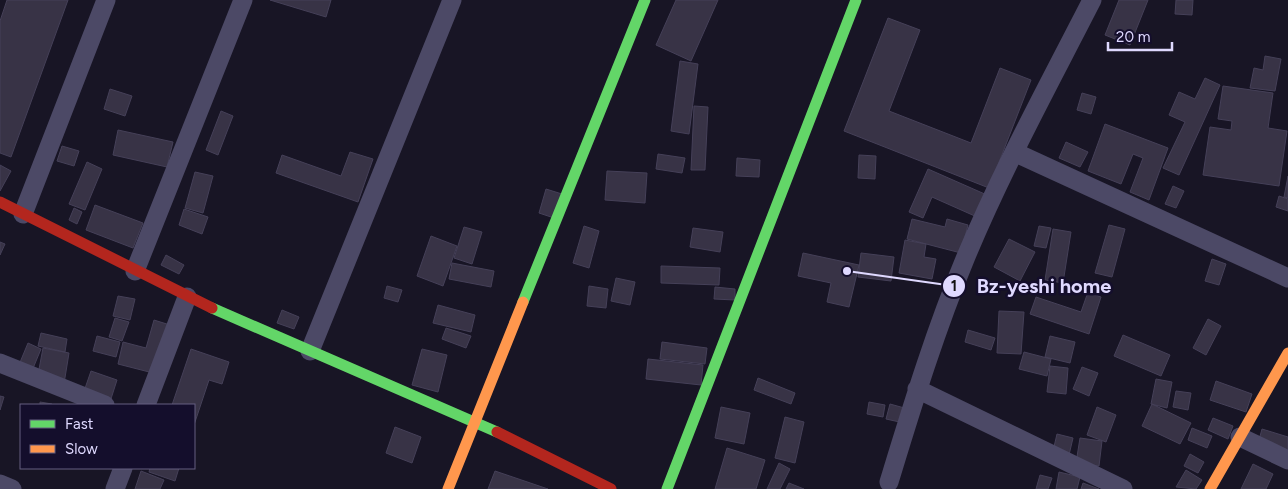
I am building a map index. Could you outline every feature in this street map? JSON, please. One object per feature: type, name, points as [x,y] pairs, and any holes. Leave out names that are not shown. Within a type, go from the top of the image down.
[{"type":"street","points":[[23,214],[106,0]]},
{"type":"street","points":[[135,271],[243,0]]},
{"type":"street","points":[[310,351],[452,0]]},
{"type":"street","points":[[448,489],[645,0]]},
{"type":"street","points":[[667,489],[856,0]]},
{"type":"street","points":[[889,482],[918,389],[965,260],[1014,152],[1092,0]]},
{"type":"street","points":[[1014,152],[1288,278]]},
{"type":"street","points":[[0,202],[187,297],[474,421],[611,489]]},
{"type":"street","points":[[146,404],[187,297]]},
{"type":"street","points":[[1210,489],[1288,354]]},
{"type":"street","points":[[0,362],[103,404]]},
{"type":"street","points":[[918,389],[1123,489]]},
{"type":"street","points":[[1240,438],[1288,460]]},
{"type":"street","points":[[114,489],[122,469]]},
{"type":"street","points":[[0,484],[12,489]]},
{"type":"building","points":[[7,0],[68,0],[11,157],[0,153],[0,21]]},
{"type":"building","points":[[270,0],[331,0],[326,17]]},
{"type":"building","points":[[676,0],[718,0],[691,61],[656,45]]},
{"type":"building","points":[[1119,0],[1148,0],[1130,45],[1105,35]]},
{"type":"building","points":[[1176,0],[1193,0],[1192,15],[1175,14]]},
{"type":"building","points":[[888,18],[920,30],[889,111],[971,143],[1000,68],[1031,80],[989,188],[844,131]]},
{"type":"building","points":[[1265,56],[1281,59],[1275,91],[1250,88],[1254,68],[1263,70]]},
{"type":"building","points":[[680,61],[698,64],[689,134],[671,131]]},
{"type":"building","points":[[1205,78],[1220,85],[1179,175],[1163,168],[1185,122],[1169,115],[1179,92],[1195,99]]},
{"type":"building","points":[[1223,86],[1273,93],[1268,128],[1287,131],[1279,186],[1203,175],[1210,127],[1231,130],[1232,121],[1218,119]]},
{"type":"building","points":[[110,89],[132,96],[125,116],[104,109]]},
{"type":"building","points":[[1082,93],[1096,97],[1091,114],[1077,110]]},
{"type":"building","points":[[694,106],[708,107],[705,170],[691,170]]},
{"type":"building","points":[[221,111],[233,116],[218,155],[206,150]]},
{"type":"building","points":[[1105,124],[1168,148],[1149,200],[1130,192],[1143,158],[1133,154],[1121,184],[1088,171]]},
{"type":"building","points":[[118,130],[173,142],[167,167],[113,155]]},
{"type":"building","points":[[1066,142],[1088,152],[1080,167],[1059,158]]},
{"type":"building","points":[[62,146],[79,151],[74,166],[57,161]]},
{"type":"building","points":[[350,152],[373,159],[358,202],[276,173],[282,155],[341,176]]},
{"type":"building","points":[[658,154],[685,158],[682,173],[656,169]]},
{"type":"building","points":[[859,155],[876,156],[875,179],[858,178]]},
{"type":"building","points":[[737,158],[760,160],[759,177],[736,176]]},
{"type":"building","points":[[87,162],[102,169],[85,210],[69,204]]},
{"type":"building","points":[[0,165],[11,171],[0,191]]},
{"type":"building","points":[[928,169],[987,195],[977,217],[932,197],[923,218],[909,212]]},
{"type":"building","points":[[607,171],[647,173],[645,203],[605,200]]},
{"type":"building","points":[[195,172],[213,176],[203,213],[185,208]]},
{"type":"building","points":[[1288,176],[1288,198],[1284,197]]},
{"type":"building","points":[[1173,186],[1184,191],[1176,208],[1165,204]]},
{"type":"building","points":[[546,189],[562,194],[554,218],[539,213]]},
{"type":"building","points":[[1279,196],[1288,199],[1288,211],[1276,207]]},
{"type":"building","points":[[95,205],[143,223],[133,248],[86,230]]},
{"type":"building","points":[[74,208],[82,212],[77,224],[69,220]]},
{"type":"building","points":[[184,209],[208,217],[202,234],[179,225]]},
{"type":"building","points":[[912,219],[945,227],[947,219],[968,225],[961,253],[907,239]]},
{"type":"building","points":[[1109,225],[1125,229],[1112,277],[1095,273]]},
{"type":"building","points":[[584,226],[599,231],[589,268],[573,263]]},
{"type":"building","points":[[1039,226],[1051,228],[1046,248],[1034,246]]},
{"type":"building","points":[[464,227],[482,232],[472,264],[454,258]]},
{"type":"building","points":[[693,228],[723,232],[720,252],[690,247]]},
{"type":"building","points":[[1053,229],[1071,232],[1063,283],[1045,280]]},
{"type":"building","points":[[431,236],[457,246],[443,286],[417,276]]},
{"type":"building","points":[[1009,239],[1035,252],[1020,281],[994,267]]},
{"type":"building","points":[[905,240],[926,244],[924,257],[936,259],[932,279],[899,273]]},
{"type":"building","points":[[0,242],[5,244],[0,255]]},
{"type":"building","points":[[803,253],[859,265],[849,307],[827,302],[831,283],[798,276]]},
{"type":"building","points":[[861,253],[894,257],[891,281],[858,277]]},
{"type":"building","points":[[166,255],[184,265],[179,274],[161,265]]},
{"type":"building","points":[[1212,259],[1226,264],[1219,285],[1205,281]]},
{"type":"building","points":[[452,263],[494,271],[491,287],[449,279]]},
{"type":"building","points":[[661,266],[720,268],[719,285],[661,283]]},
{"type":"building","points":[[616,278],[635,282],[630,305],[611,301]]},
{"type":"building","points":[[387,286],[402,290],[398,302],[384,298]]},
{"type":"building","points":[[589,286],[608,289],[606,308],[587,306]]},
{"type":"building","points":[[715,287],[735,289],[735,300],[714,299]]},
{"type":"building","points":[[1088,292],[1101,297],[1089,334],[1030,314],[1036,297],[1081,312]]},
{"type":"building","points":[[118,296],[135,299],[130,320],[113,316]]},
{"type":"building","points":[[438,305],[475,315],[471,332],[433,323]]},
{"type":"building","points":[[282,310],[299,317],[294,329],[277,323]]},
{"type":"building","points":[[999,311],[1024,312],[1021,354],[997,353]]},
{"type":"building","points":[[115,318],[129,322],[122,341],[109,337]]},
{"type":"building","points":[[1208,319],[1221,326],[1206,355],[1193,348]]},
{"type":"building","points":[[154,320],[170,325],[157,374],[118,364],[123,342],[146,348]]},
{"type":"building","points":[[446,328],[471,336],[466,348],[442,339]]},
{"type":"building","points":[[968,330],[995,338],[991,350],[965,342]]},
{"type":"building","points":[[41,333],[67,339],[65,352],[38,346]]},
{"type":"building","points":[[1123,335],[1170,355],[1161,376],[1114,356]]},
{"type":"building","points":[[97,336],[120,342],[116,357],[93,351]]},
{"type":"building","points":[[1050,336],[1075,342],[1070,363],[1045,357]]},
{"type":"building","points":[[662,342],[707,348],[705,364],[660,359]]},
{"type":"building","points":[[28,343],[41,349],[29,378],[16,372]]},
{"type":"building","points":[[43,348],[69,353],[63,390],[36,385]]},
{"type":"building","points":[[191,349],[229,362],[222,384],[209,380],[195,422],[195,404],[172,404]]},
{"type":"building","points":[[422,349],[447,355],[438,392],[412,385]]},
{"type":"building","points":[[1024,352],[1051,359],[1047,376],[1019,369]]},
{"type":"building","points":[[648,359],[703,365],[701,385],[646,379]]},
{"type":"building","points":[[1050,366],[1068,368],[1066,394],[1047,392]]},
{"type":"building","points":[[1082,367],[1098,373],[1089,396],[1073,389]]},
{"type":"building","points":[[91,371],[117,380],[109,404],[81,400]]},
{"type":"building","points":[[758,378],[795,393],[791,404],[754,390]]},
{"type":"building","points":[[1156,379],[1172,382],[1167,408],[1151,404]]},
{"type":"building","points":[[1216,381],[1252,394],[1246,412],[1210,400]]},
{"type":"building","points":[[1176,391],[1191,393],[1188,410],[1173,407]]},
{"type":"building","points":[[0,396],[4,397],[0,410]]},
{"type":"building","points":[[869,402],[885,405],[883,417],[867,414]]},
{"type":"building","points":[[890,404],[908,409],[904,423],[886,419]]},
{"type":"building","points":[[1152,404],[1191,423],[1180,444],[1142,426]]},
{"type":"building","points":[[721,407],[750,413],[744,444],[715,438]]},
{"type":"building","points":[[1097,407],[1116,415],[1106,442],[1087,435]]},
{"type":"building","points":[[785,417],[804,422],[795,463],[775,458]]},
{"type":"building","points":[[1213,418],[1233,426],[1228,439],[1208,430]]},
{"type":"building","points":[[395,427],[421,437],[412,463],[386,453]]},
{"type":"building","points":[[1192,428],[1212,436],[1207,448],[1188,440]]},
{"type":"building","points":[[1262,429],[1288,437],[1288,457],[1257,447]]},
{"type":"building","points":[[1057,434],[1073,438],[1069,455],[1053,451]]},
{"type":"building","points":[[1080,438],[1102,441],[1099,466],[1076,463]]},
{"type":"building","points":[[727,448],[765,460],[756,489],[715,489]]},
{"type":"building","points":[[1190,454],[1204,462],[1198,473],[1184,466]]},
{"type":"building","points":[[779,463],[790,469],[780,489],[767,489]]},
{"type":"building","points":[[1253,464],[1273,474],[1266,489],[1241,489]]},
{"type":"building","points":[[150,469],[179,469],[175,481],[149,472]]},
{"type":"building","points":[[1186,470],[1202,480],[1196,489],[1176,487]]},
{"type":"building","points":[[141,471],[164,480],[160,489],[135,489]]},
{"type":"building","points":[[495,471],[548,489],[488,489]]},
{"type":"building","points":[[1059,472],[1080,477],[1077,489],[1056,489]]},
{"type":"building","points":[[1040,475],[1052,478],[1048,489],[1036,489]]},
{"type":"building","points":[[789,483],[804,489],[786,489]]},
{"type":"building","points":[[1083,483],[1099,489],[1081,489]]},
{"type":"traffic: fast","points":[[523,302],[645,0]]},
{"type":"traffic: fast","points":[[667,489],[856,0]]},
{"type":"traffic: fast","points":[[212,308],[497,432]]},
{"type":"traffic: slow","points":[[448,489],[523,302]]},
{"type":"traffic: slow","points":[[1210,489],[1288,353]]},
{"type":"traffic: jam","points":[[0,202],[212,308]]},
{"type":"traffic: jam","points":[[497,432],[611,489]]},
{"type":"place","name":"Bz-yeshi home","points":[[847,271]]}]
